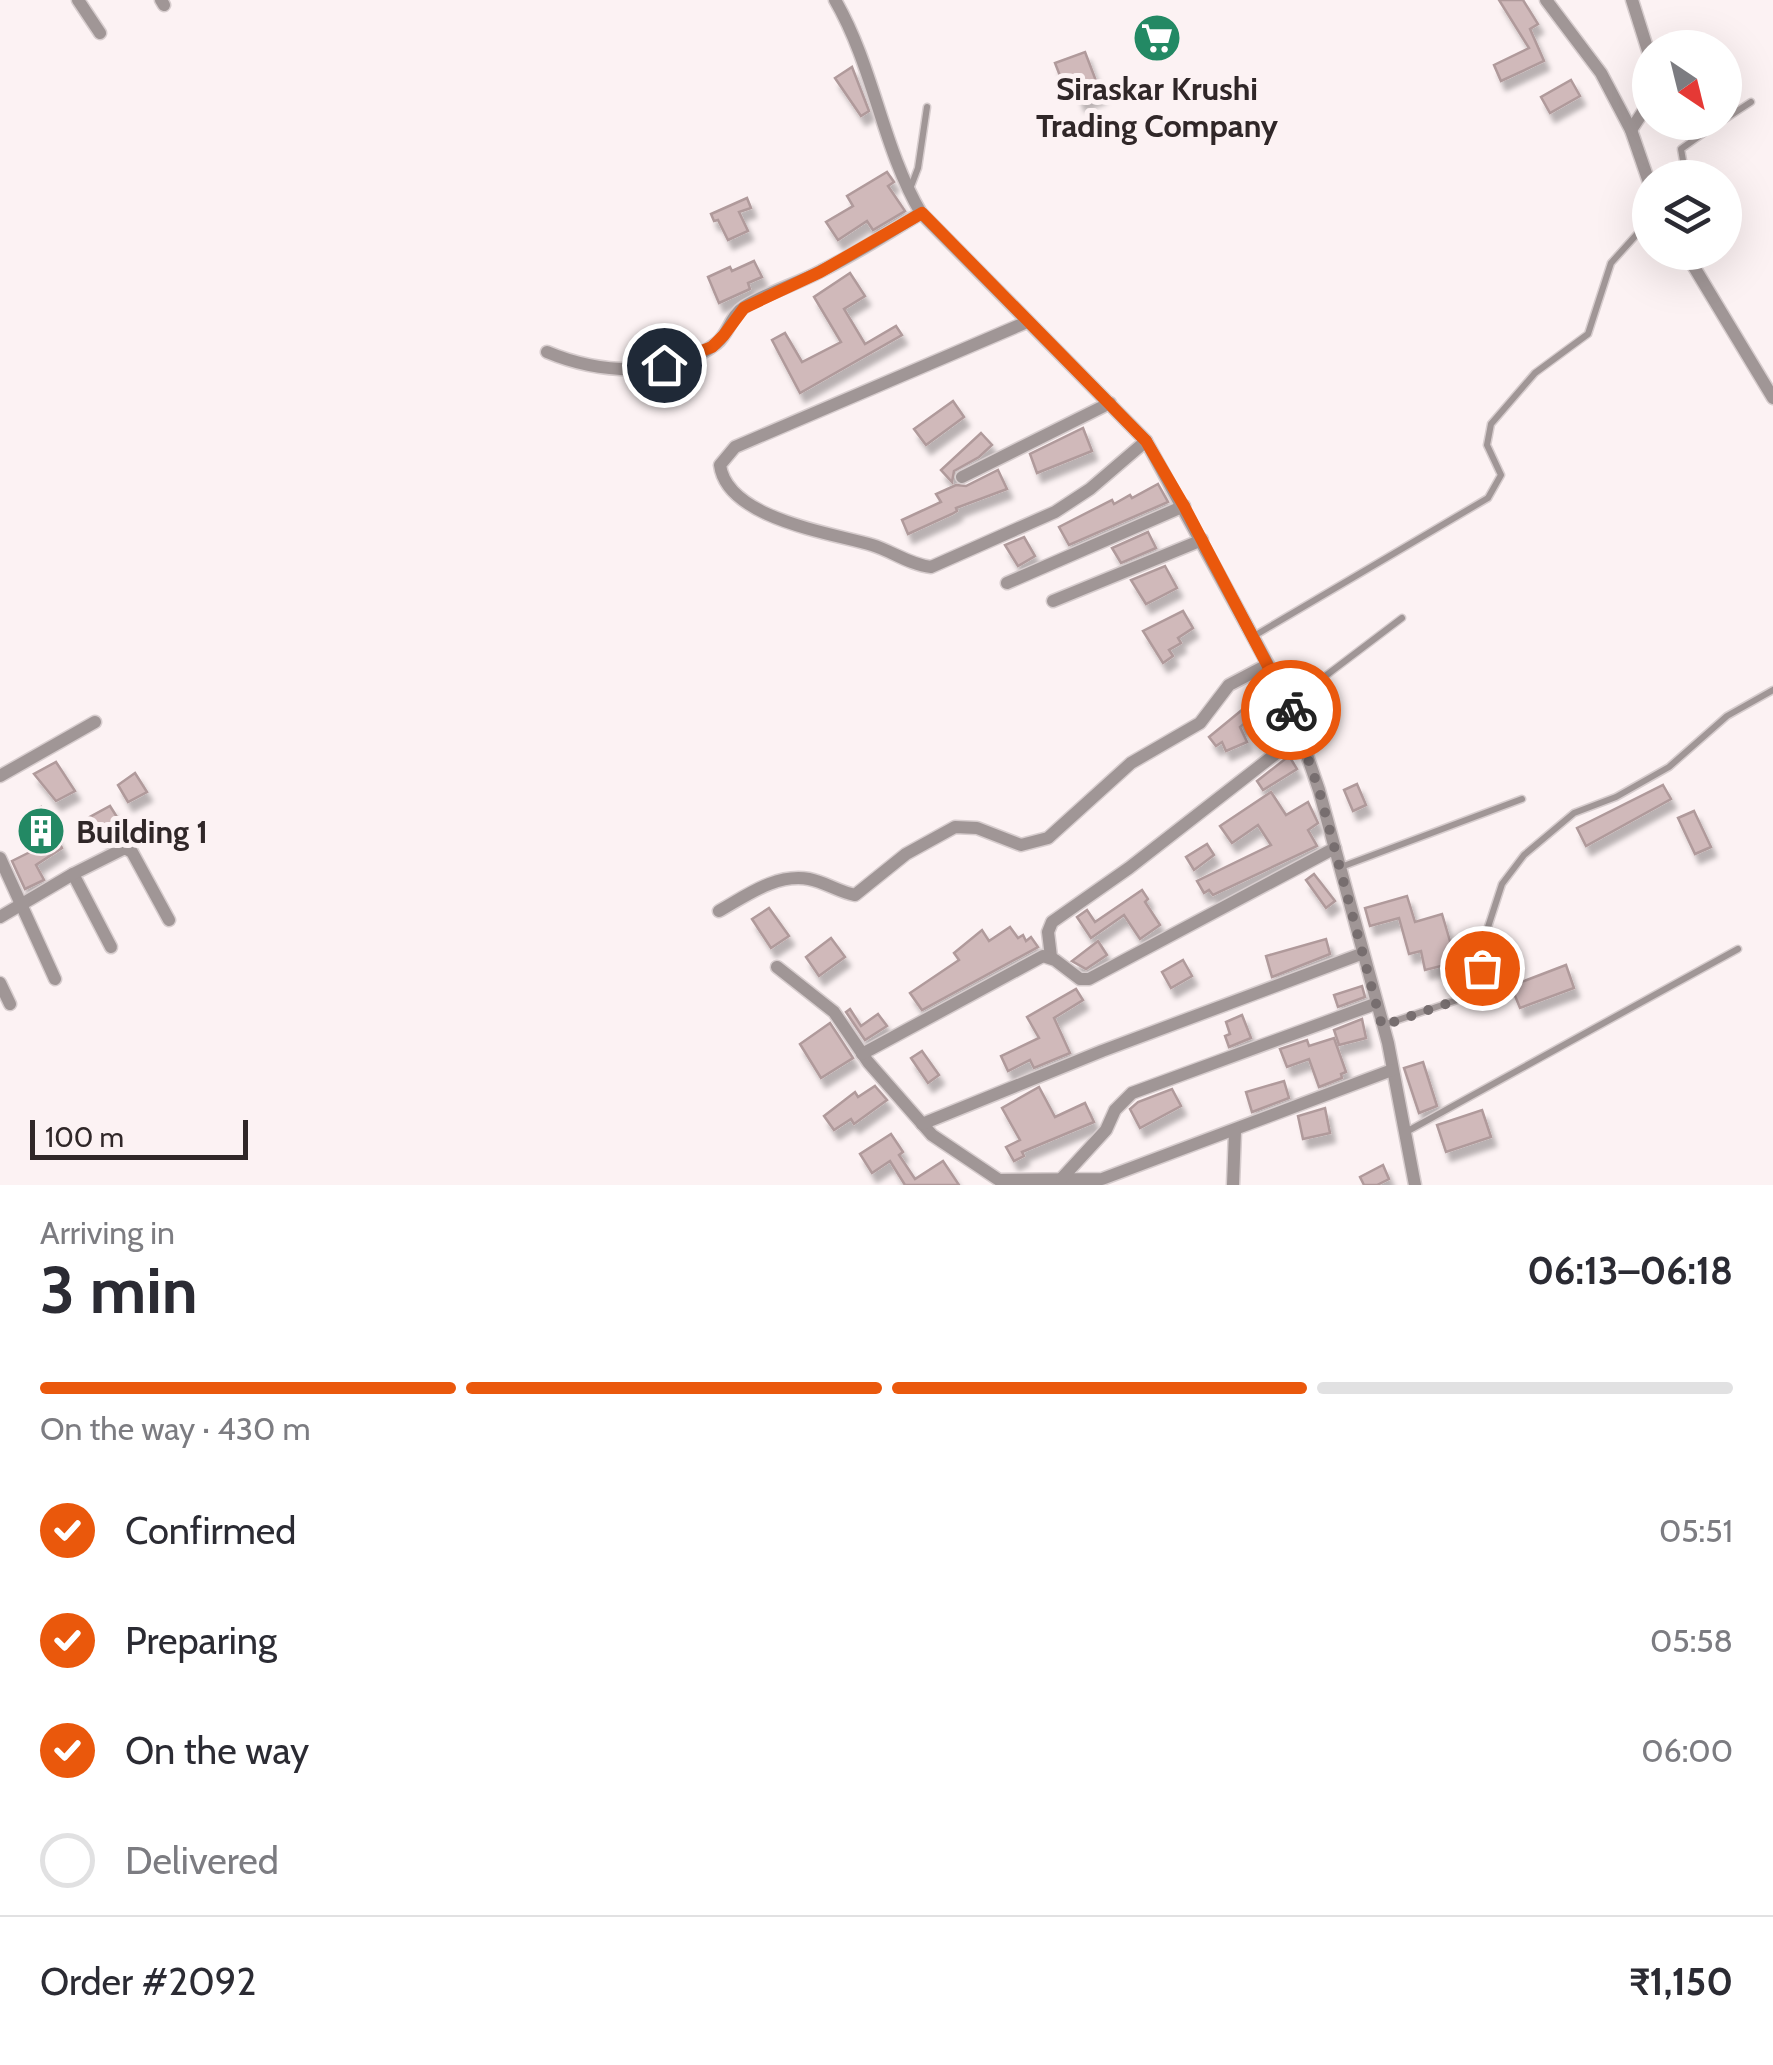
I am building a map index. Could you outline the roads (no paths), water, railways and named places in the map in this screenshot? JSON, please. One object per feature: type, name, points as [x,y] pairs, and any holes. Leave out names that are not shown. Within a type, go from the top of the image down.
[{"type":"street","points":[[78,0],[100,33]]},
{"type":"street","points":[[835,0],[863,57],[909,191],[922,213],[1146,441],[1288,704],[1301,734],[1335,848],[1382,1026],[1415,1185]]},
{"type":"street","points":[[1546,0],[1583,46],[1631,130],[1641,160]]},
{"type":"street","points":[[1637,3],[1644,30]]},
{"type":"street","points":[[547,352],[581,365],[604,368],[651,368],[680,360],[719,342],[744,308],[820,272],[922,213]]},
{"type":"street","points":[[1695,270],[1773,398]]},
{"type":"street","points":[[1027,322],[735,448],[720,465],[724,480],[764,513],[784,522],[813,533],[872,545],[930,567],[1055,512],[1146,441]]},
{"type":"street","points":[[962,477],[1110,404]]},
{"type":"street","points":[[1007,584],[1184,506]]},
{"type":"street","points":[[1053,601],[1202,540]]},
{"type":"street","points":[[718,911],[774,882],[790,878],[822,883],[855,896],[906,854],[955,827],[978,828],[1021,845],[1048,838],[1131,763],[1200,723],[1229,685],[1268,665]]},
{"type":"street","points":[[0,776],[95,722]]},
{"type":"street","points":[[1051,957],[1048,932],[1052,922],[1129,868],[1301,734]]},
{"type":"street","points":[[0,917],[122,848],[128,849],[170,920]]},
{"type":"street","points":[[862,1054],[1036,958],[1051,957],[1080,979],[1089,979],[1335,848]]},
{"type":"street","points":[[0,858],[55,979]]},
{"type":"street","points":[[72,874],[111,947]]},
{"type":"street","points":[[922,1124],[1102,1050],[1361,954]]},
{"type":"street","points":[[777,967],[834,1012],[862,1054],[942,1144],[999,1180],[1102,1180],[1392,1070]]},
{"type":"street","points":[[0,982],[10,1004]]},
{"type":"street","points":[[1062,1178],[1106,1130],[1116,1110],[1132,1094],[1375,1004]]},
{"type":"street","points":[[1232,1185],[1235,1131]]},
{"type":"lane","points":[[1742,108],[1752,102]]},
{"type":"lane","points":[[909,191],[918,168],[927,107]]},
{"type":"lane","points":[[1684,160],[1682,149],[1695,140]]},
{"type":"lane","points":[[1253,636],[1488,498],[1501,476],[1487,446],[1491,424],[1534,373],[1588,334],[1611,262],[1632,239]]},
{"type":"lane","points":[[1288,704],[1402,618]]},
{"type":"lane","points":[[1382,1026],[1469,996],[1482,968],[1488,927],[1502,884],[1524,855],[1574,813],[1616,797],[1669,768],[1727,716],[1773,690]]},
{"type":"lane","points":[[1340,868],[1522,799]]},
{"type":"lane","points":[[1404,1134],[1738,949]]},
{"type":"place","name":"Siraskar Krushi Trading Company","points":[[1157,38]]},
{"type":"place","name":"Building 1","points":[[41,831]]}]
